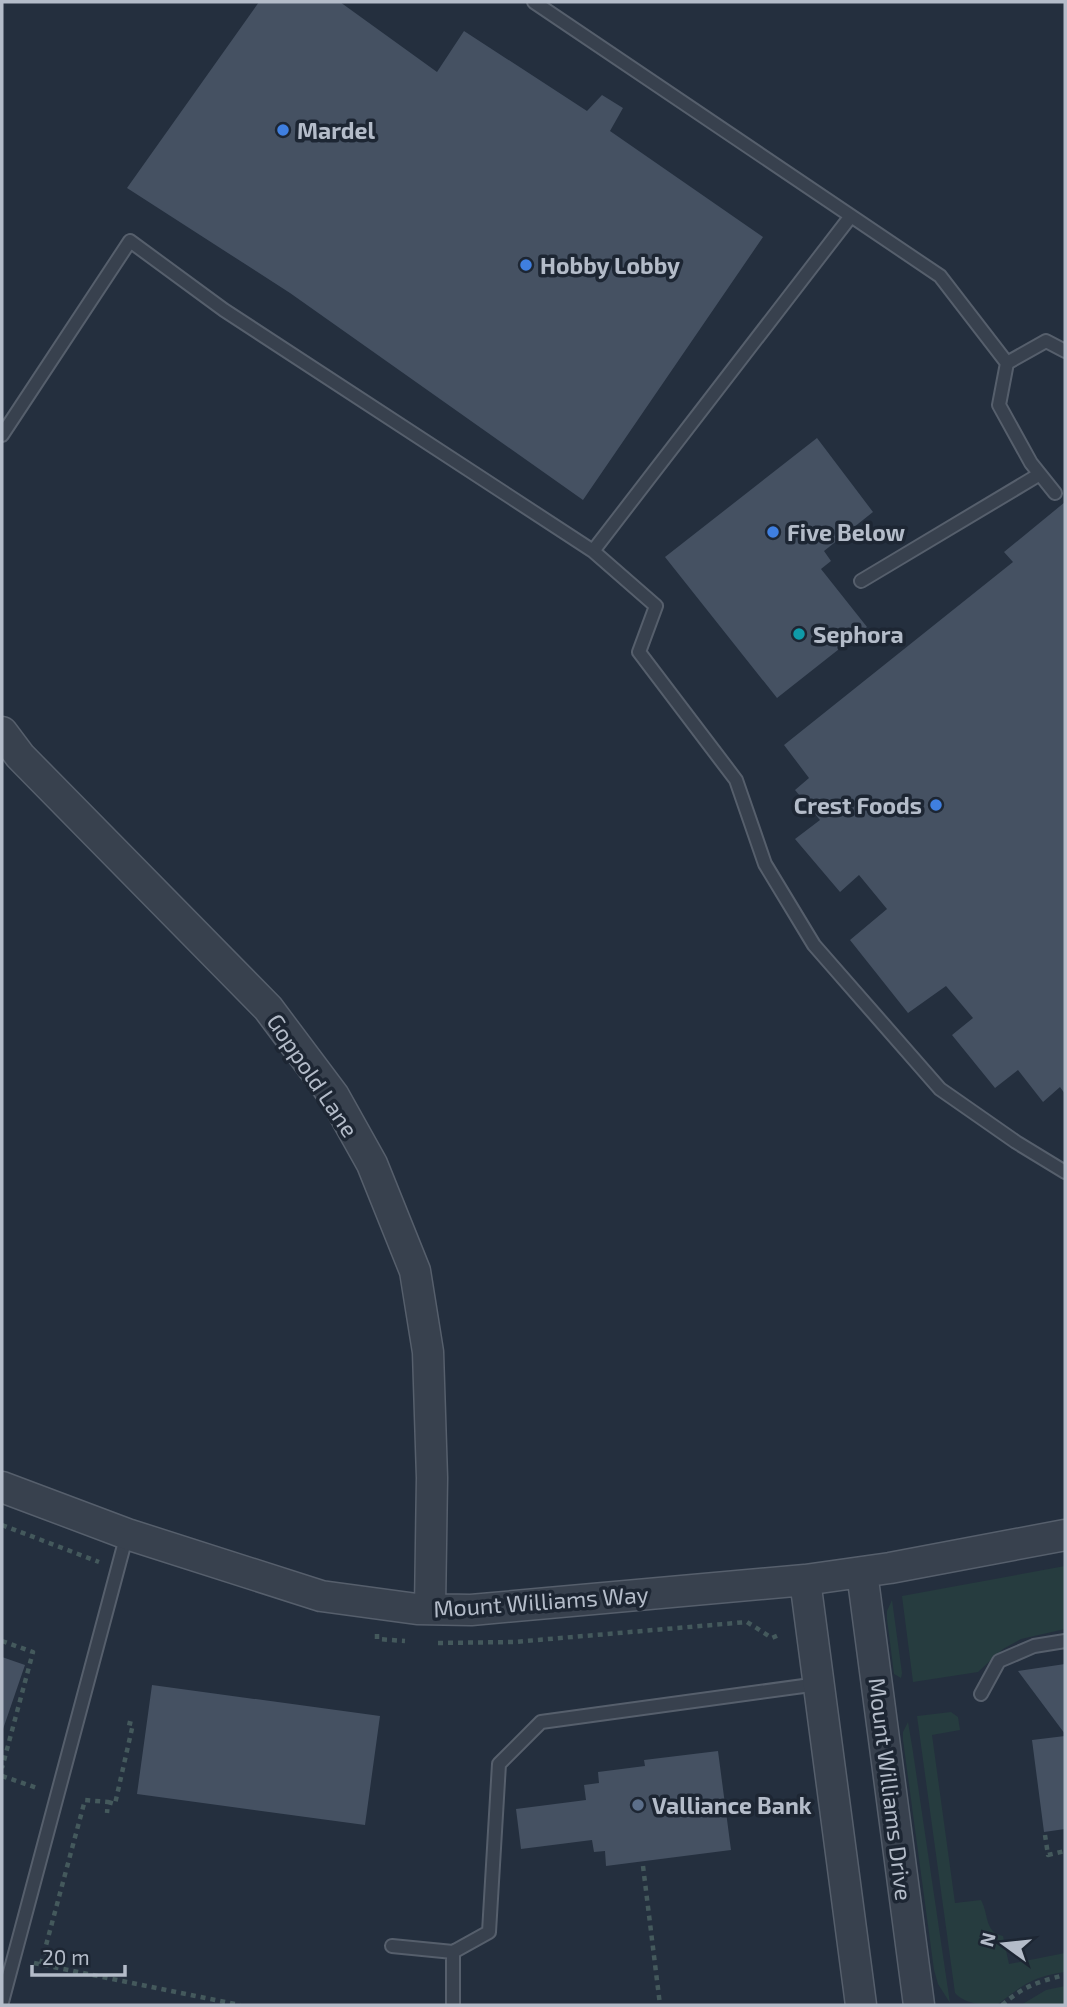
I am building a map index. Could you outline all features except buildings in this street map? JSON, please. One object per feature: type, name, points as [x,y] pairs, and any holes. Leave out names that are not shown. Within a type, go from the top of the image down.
[{"type":"street","name":"Goppold Lane","points":[[2,732],[11,752],[268,1008],[334,1096],[372,1164],[415,1271],[428,1352],[432,1479],[430,1609]]},
{"type":"street","name":"Mount Williams Way","points":[[2,1487],[127,1534],[321,1596],[430,1609],[471,1610],[805,1580],[862,1572]]},
{"type":"street","points":[[862,1572],[1065,1535]]},
{"type":"street","name":"Mount Williams Drive","points":[[862,1572],[919,2005]]},
{"type":"street","points":[[805,1580],[860,2005]]},
{"type":"lane","points":[[534,2],[940,276],[1007,363],[999,405],[1031,463],[1055,493]]},
{"type":"lane","points":[[593,551],[851,216]]},
{"type":"lane","points":[[2,435],[130,241],[224,310],[593,551],[656,606],[639,652],[736,780],[765,864],[814,945],[940,1089],[1016,1142],[1065,1172]]},
{"type":"lane","points":[[1007,363],[1046,341],[1065,351]]},
{"type":"lane","points":[[861,581],[1040,474]]},
{"type":"lane","points":[[2,2002],[127,1534]]},
{"type":"lane","points":[[981,1694],[999,1661],[1034,1646],[1065,1641]]},
{"type":"lane","points":[[392,1946],[453,1952],[489,1932],[499,1763],[541,1722],[820,1683]]},
{"type":"lane","points":[[453,1952],[453,2005]]},
{"type":"path","points":[[2,1525],[118,1569]]},
{"type":"path","points":[[430,1642],[513,1642],[747,1622],[772,1638],[781,1634]]},
{"type":"path","points":[[378,1630],[377,1639],[416,1641]]},
{"type":"path","points":[[2,1641],[33,1652],[2,1768]]},
{"type":"path","points":[[41,1964],[85,1800],[115,1804],[134,1724],[124,1722]]},
{"type":"path","points":[[107,1813],[108,1802]]},
{"type":"path","points":[[1045,1835],[1048,1855],[1065,1852]]},
{"type":"path","points":[[643,1866],[660,2005]]},
{"type":"path","points":[[13,1959],[240,2005]]},
{"type":"path","points":[[1002,2005],[1020,1990],[1037,1982],[1065,1975]]},
{"type":"green space","points":[[1065,1566],[1065,1629],[1021,1639],[1003,1649],[978,1672],[913,1682],[902,1596]]},
{"type":"green space","points":[[892,1600],[901,1678],[894,1674],[887,1619]]},
{"type":"green space","points":[[951,1712],[958,1717],[960,1730],[932,1735],[955,1903],[981,1900],[990,1927],[1003,1936],[1009,1964],[1065,1953],[1065,1972],[1028,1983],[997,2005],[969,2002],[955,1993],[917,1716]]},
{"type":"green space","points":[[908,1722],[950,2003],[938,1984],[934,1970],[903,1740],[903,1732]]},
{"type":"green space","points":[[1065,1986],[1065,2005],[1021,2005],[1046,1990]]},
{"type":"place","name":"Mardel","points":[[283,130]]},
{"type":"place","name":"Hobby Lobby","points":[[526,265]]},
{"type":"place","name":"Five Below","points":[[773,532]]},
{"type":"place","name":"Sephora","points":[[799,634]]},
{"type":"place","name":"Crest Foods","points":[[936,805]]},
{"type":"place","name":"Valliance Bank","points":[[638,1805]]}]
